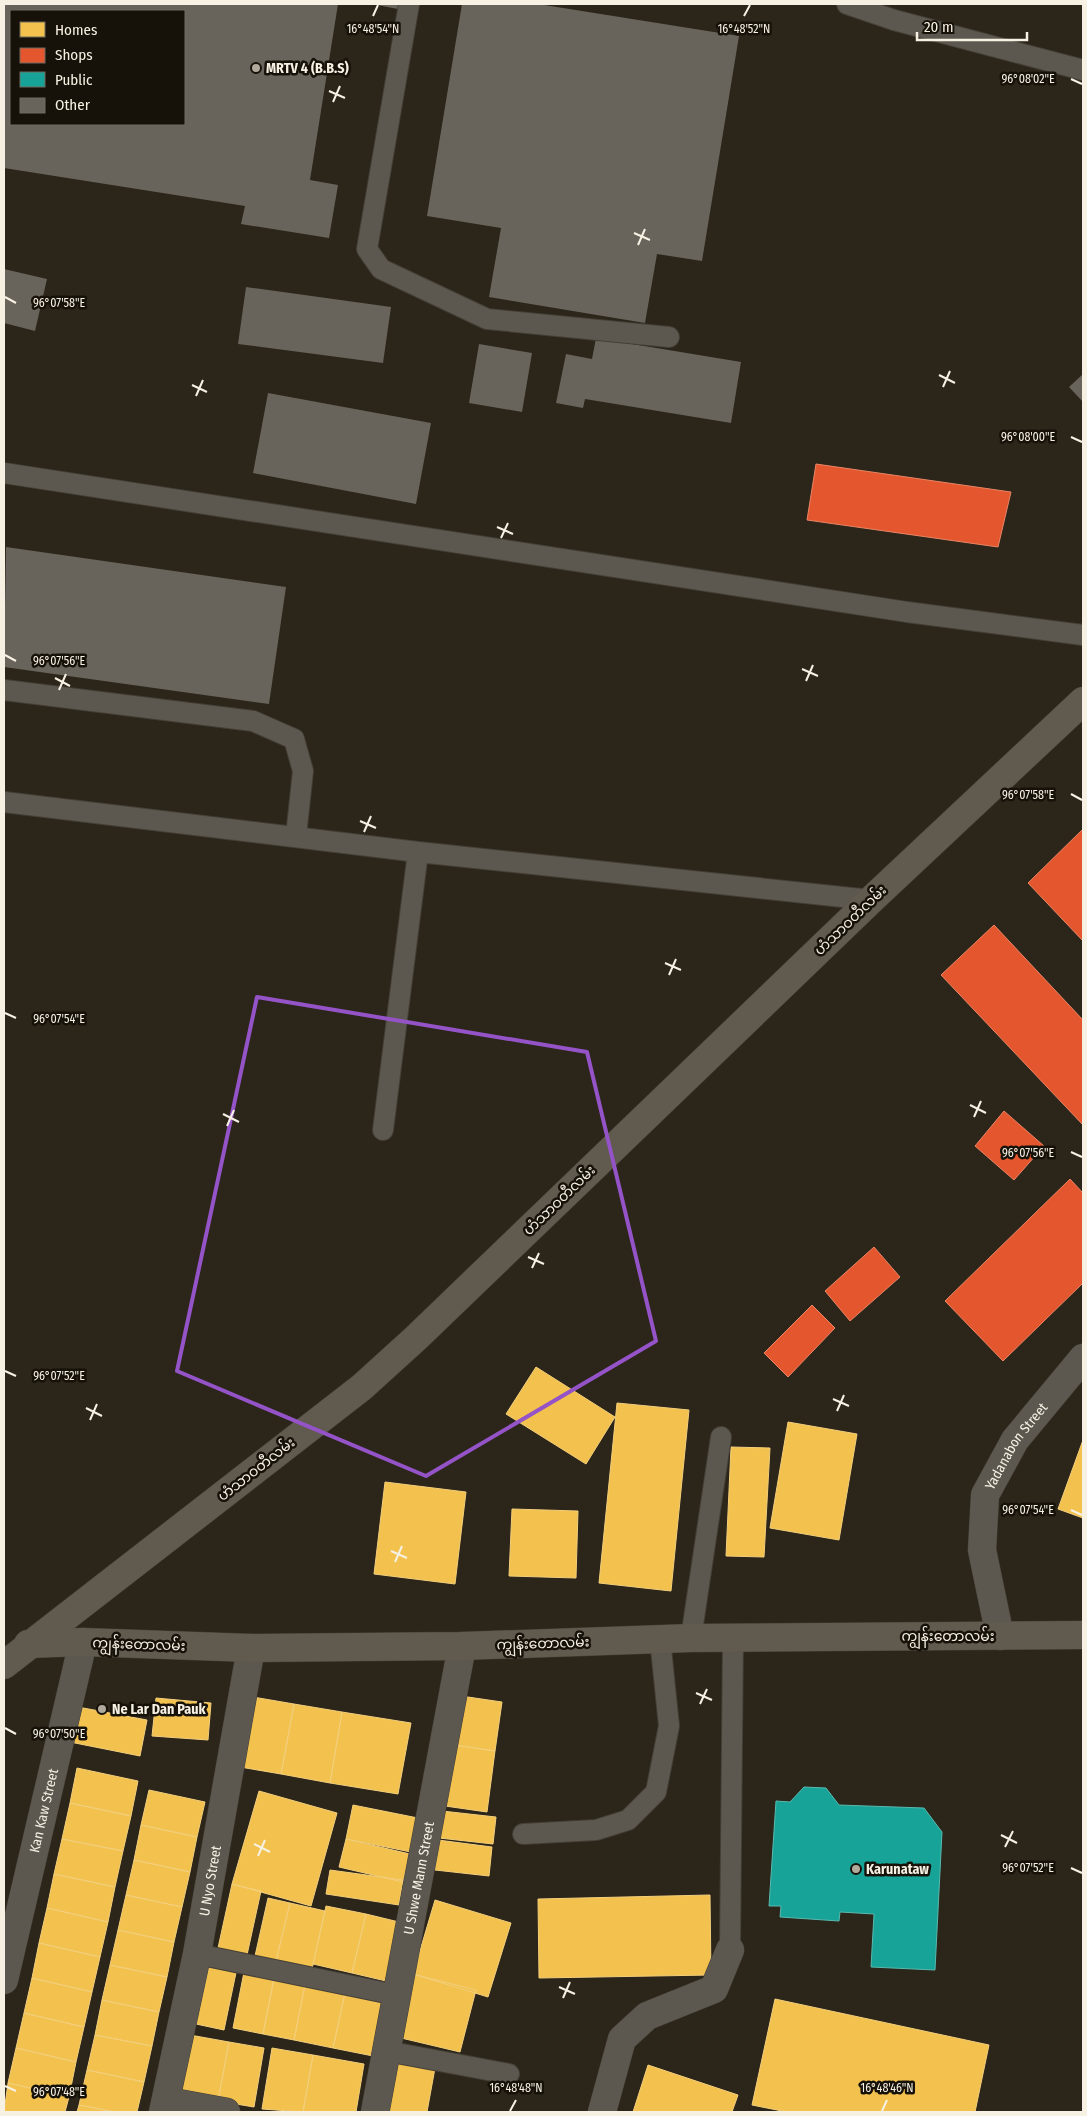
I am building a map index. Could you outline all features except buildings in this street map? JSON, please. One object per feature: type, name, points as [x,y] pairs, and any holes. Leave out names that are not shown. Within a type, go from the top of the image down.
[{"type":"main road","name":"ဟံသာဝတီလမ်း","points":[[4,1665],[362,1387],[416,1338],[871,900],[1083,701]]},
{"type":"main road","name":"ကျွန်းတောလမ်း","points":[[4,1644],[83,1642],[251,1648],[462,1646],[691,1638],[1083,1635]]},
{"type":"street","name":"Yadanabon Street","points":[[1000,1636],[982,1550],[985,1495],[1015,1440],[1083,1358]]},
{"type":"street","name":"Kan Kaw Street","points":[[4,1980],[83,1642]]},
{"type":"street","name":"U Shwe Mann Street","points":[[375,2112],[462,1646]]},
{"type":"street","name":"U Nyo Street","points":[[165,2106],[197,1954],[251,1648]]},
{"type":"street","points":[[602,2112],[622,2039],[647,2016],[714,1989],[730,1950]]},
{"type":"street","points":[[165,2106],[226,2112]]},
{"type":"lane","points":[[409,4],[367,249],[381,269],[487,318],[669,336]]},
{"type":"lane","points":[[847,4],[894,20],[1083,70]]},
{"type":"lane","points":[[4,473],[907,612],[1083,635]]},
{"type":"lane","points":[[4,690],[253,721],[294,739],[303,771],[296,836]]},
{"type":"lane","points":[[4,802],[418,852],[871,900]]},
{"type":"lane","points":[[383,1130],[418,852]]},
{"type":"lane","points":[[691,1638],[721,1437]]},
{"type":"lane","points":[[730,1950],[733,1638]]},
{"type":"lane","points":[[523,1834],[596,1830],[628,1820],[656,1792],[669,1726],[660,1639]]},
{"type":"lane","points":[[197,1954],[396,1995]]},
{"type":"lane","points":[[386,2051],[509,2074]]},
{"type":"highlighted area","points":[[257,997],[587,1052],[656,1341],[426,1476],[177,1371]]},
{"type":"place","name":"MRTV 4 (B.B.S)","points":[[256,68]]},
{"type":"place","name":"Ne Lar Dan Pauk","points":[[102,1709]]},
{"type":"place","name":"Karunataw","points":[[856,1869]]}]
